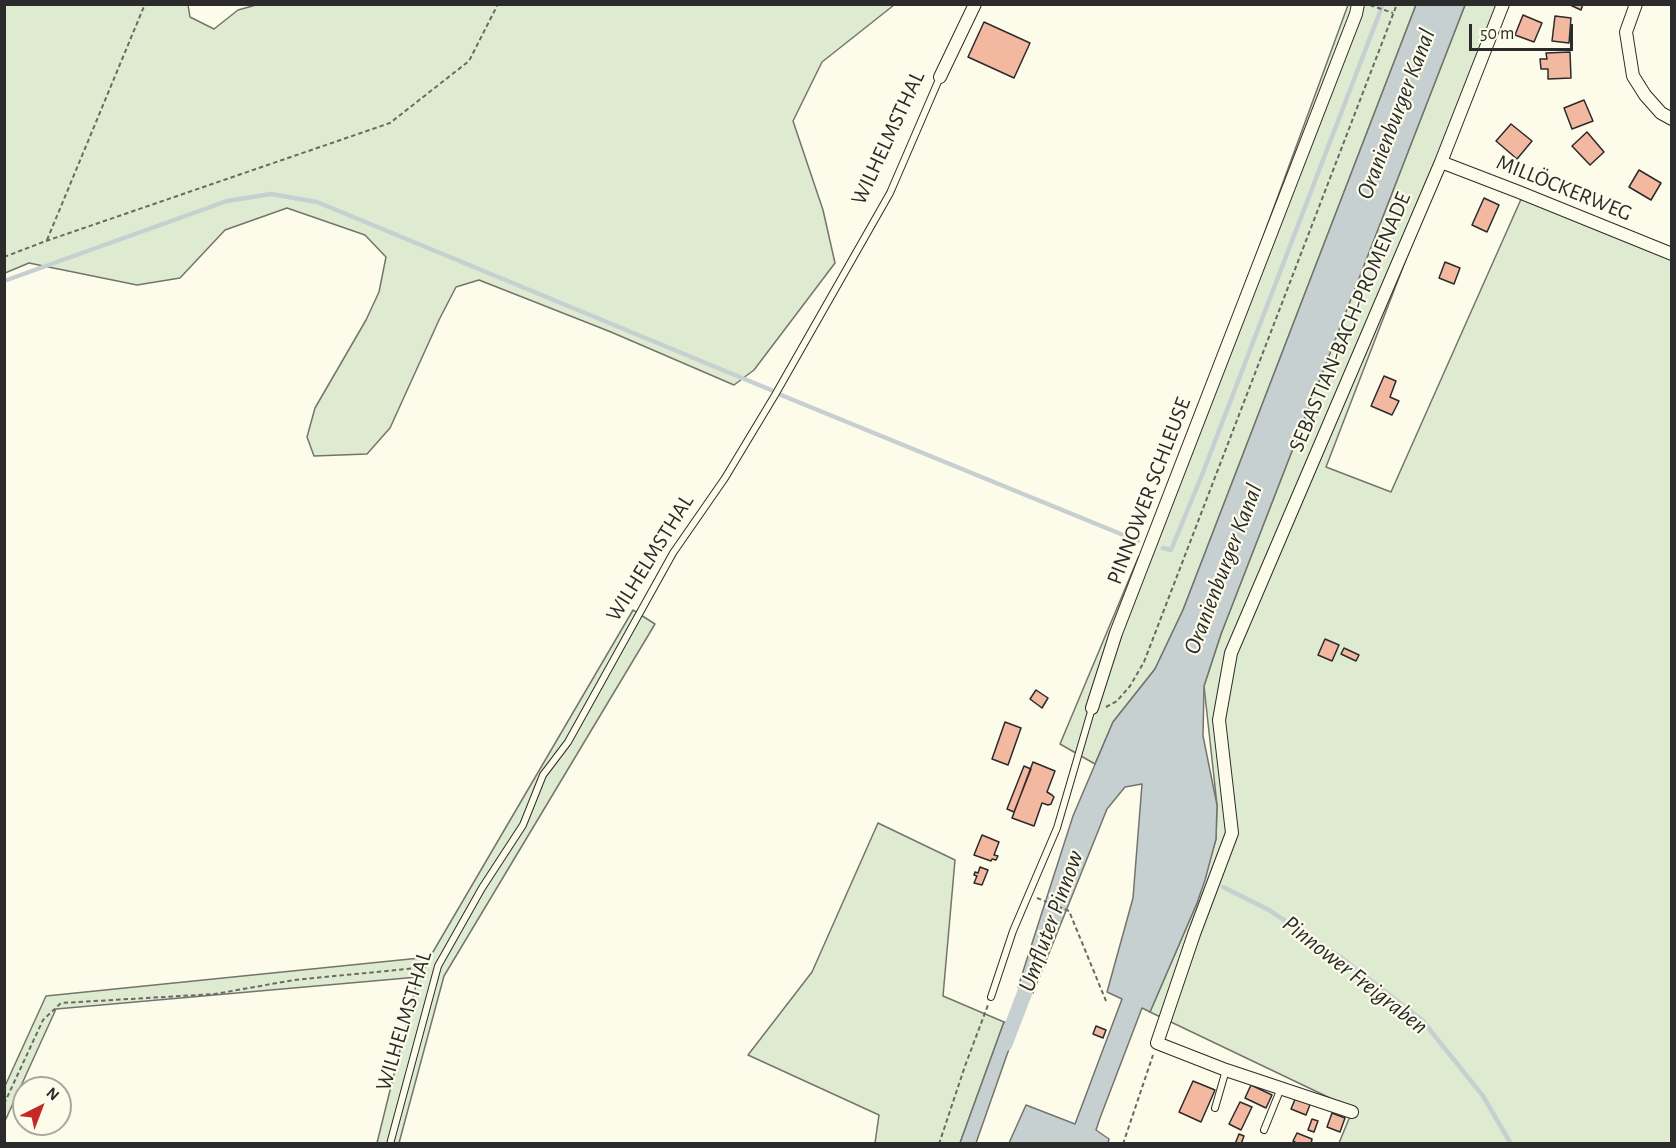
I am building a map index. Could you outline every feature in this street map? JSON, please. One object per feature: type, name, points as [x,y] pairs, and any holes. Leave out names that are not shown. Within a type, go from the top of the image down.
[{"type":"street","name":"WILHELMSTHAL","points":[[940,77],[975,4]]},
{"type":"street","name":"PINNOWER SCHLEUSE","points":[[1092,708],[1116,633],[1358,4]]},
{"type":"street","name":"SEBASTIAN-BACH-PROMENADE","points":[[1157,1043],[1194,934],[1232,833],[1219,720],[1232,653],[1441,162],[1503,4]]},
{"type":"street","points":[[1636,4],[1626,32],[1633,76],[1645,95],[1661,113],[1671,119]]},
{"type":"street","name":"MILLÖCKERWEG","points":[[1441,162],[1671,254]]},
{"type":"street","points":[[1157,1043],[1226,1070],[1352,1112]]},
{"type":"lane","name":"WILHELMSTHAL","points":[[390,1143],[438,966],[482,888],[522,825],[543,775],[568,742],[668,563],[731,469],[890,193],[940,77]]},
{"type":"lane","name":"PINNOWER SCHLEUSE","points":[[991,997],[1013,931],[1057,828],[1092,708]]},
{"type":"lane","points":[[1215,1108],[1226,1070]]},
{"type":"lane","points":[[1264,1130],[1281,1088]]},
{"type":"path","points":[[46,241],[145,4]]},
{"type":"path","points":[[4,257],[390,123],[469,61],[498,4]]},
{"type":"path","points":[[1367,4],[1393,14]]},
{"type":"path","points":[[1092,708],[1106,707],[1117,701],[1130,686],[1144,662],[1397,4]]},
{"type":"path","points":[[1043,900],[1069,911],[1106,1001]]},
{"type":"path","points":[[4,1104],[44,1020],[61,1003],[215,994],[294,980],[438,966]]},
{"type":"path","points":[[939,1143],[991,997]]},
{"type":"path","points":[[1123,1143],[1157,1043]]},
{"type":"green space","points":[[5,5],[188,5],[190,17],[214,29],[238,10],[256,5],[894,5],[822,62],[793,121],[823,210],[835,263],[754,370],[734,385],[611,332],[479,280],[456,287],[390,428],[367,454],[314,456],[307,437],[315,408],[366,320],[379,292],[386,257],[365,235],[287,208],[225,230],[180,278],[137,285],[29,263],[5,273]]},
{"type":"green space","points":[[1348,5],[1416,5],[1183,610],[1155,669],[1113,722],[1095,764],[1060,744],[1138,558],[1156,529]]},
{"type":"green space","points":[[1465,5],[1504,5],[1326,467],[1391,492],[1522,197],[1671,255],[1671,1143],[1339,1143],[1353,1109],[1150,1012],[1197,903],[1216,839],[1217,805],[1204,686],[1221,634]]},
{"type":"green space","points":[[633,610],[655,624],[444,976],[399,1143],[377,1143],[418,977],[56,1009],[25,1076],[12,1076],[12,1106],[5,1121],[5,1086],[46,996],[430,957]]},
{"type":"green space","points":[[878,823],[955,860],[943,996],[1004,1022],[960,1143],[875,1143],[879,1115],[748,1055],[812,972]]},
{"type":"water","name":"Oranienburger Kanal","points":[[1416,5],[1465,5],[1221,634],[1204,686],[1203,736],[1217,805],[1216,839],[1197,903],[1150,1012],[1142,1008],[1100,1118],[1096,1130],[1109,1139],[1108,1143],[1009,1143],[1026,1105],[1075,1124],[1122,999],[1107,992],[1133,898],[1142,784],[1125,787],[1107,809],[1033,993],[1018,987],[1073,816],[1113,722],[1155,669],[1183,610]]},
{"type":"water","points":[[1004,1022],[1016,1029],[976,1143],[960,1143]]},
{"type":"building","points":[[1568,4],[1583,4],[1581,10]]},
{"type":"building","points":[[1523,15],[1542,23],[1534,42],[1515,35]]},
{"type":"building","points":[[1555,16],[1571,18],[1569,43],[1552,41]]},
{"type":"building","points":[[984,22],[1030,43],[1014,78],[968,57]]},
{"type":"building","points":[[1570,52],[1571,78],[1548,79],[1548,69],[1541,69],[1540,59],[1547,59],[1546,53]]},
{"type":"building","points":[[1584,100],[1593,121],[1572,129],[1564,108]]},
{"type":"building","points":[[1511,124],[1532,141],[1517,159],[1496,141]]},
{"type":"building","points":[[1587,132],[1604,152],[1590,165],[1572,146]]},
{"type":"building","points":[[1639,170],[1661,183],[1651,200],[1629,187]]},
{"type":"building","points":[[1484,198],[1499,205],[1487,232],[1472,225]]},
{"type":"building","points":[[1445,262],[1460,268],[1454,284],[1439,278]]},
{"type":"building","points":[[1384,376],[1396,381],[1390,397],[1399,401],[1392,415],[1371,406]]},
{"type":"building","points":[[1325,639],[1339,645],[1332,661],[1318,655]]},
{"type":"building","points":[[1344,648],[1359,655],[1356,661],[1341,654]]},
{"type":"building","points":[[1036,690],[1048,698],[1042,708],[1030,699]]},
{"type":"building","points":[[1005,722],[1021,728],[1008,765],[992,759]]},
{"type":"building","points":[[1033,762],[1055,771],[1047,792],[1054,797],[1051,804],[1042,803],[1034,826],[1012,818]]},
{"type":"building","points":[[1024,766],[1031,769],[1014,812],[1007,809]]},
{"type":"building","points":[[982,835],[999,842],[994,855],[998,856],[996,860],[991,861],[974,855]]},
{"type":"building","points":[[980,867],[988,870],[982,885],[974,883],[977,876],[974,875],[975,872],[978,873]]},
{"type":"building","points":[[1096,1026],[1106,1030],[1103,1038],[1093,1034]]},
{"type":"building","points":[[1193,1081],[1215,1090],[1201,1122],[1179,1112]]},
{"type":"building","points":[[1251,1085],[1272,1095],[1266,1108],[1245,1098]]},
{"type":"building","points":[[1296,1097],[1311,1102],[1306,1115],[1291,1109]]},
{"type":"building","points":[[1240,1102],[1252,1107],[1241,1130],[1229,1124]]},
{"type":"building","points":[[1332,1113],[1345,1118],[1340,1132],[1327,1127]]},
{"type":"building","points":[[1312,1119],[1318,1121],[1314,1132],[1308,1130]]},
{"type":"building","points":[[1297,1133],[1312,1139],[1311,1144],[1298,1144],[1293,1141]]},
{"type":"building","points":[[1239,1134],[1244,1136],[1241,1144],[1235,1144]]},
{"type":"waterway","points":[[1163,548],[1171,550],[1202,475],[1383,4]]},
{"type":"waterway","points":[[4,281],[227,201],[271,194],[317,202],[771,390]]},
{"type":"waterway","points":[[781,395],[1138,541]]},
{"type":"waterway","name":"Pinnower Freigraben","points":[[1223,887],[1269,910],[1343,959],[1422,1020],[1483,1096],[1511,1144]]},
{"type":"waterway","name":"Umfluter Pinnow","points":[[1005,1044],[1033,971]]}]
